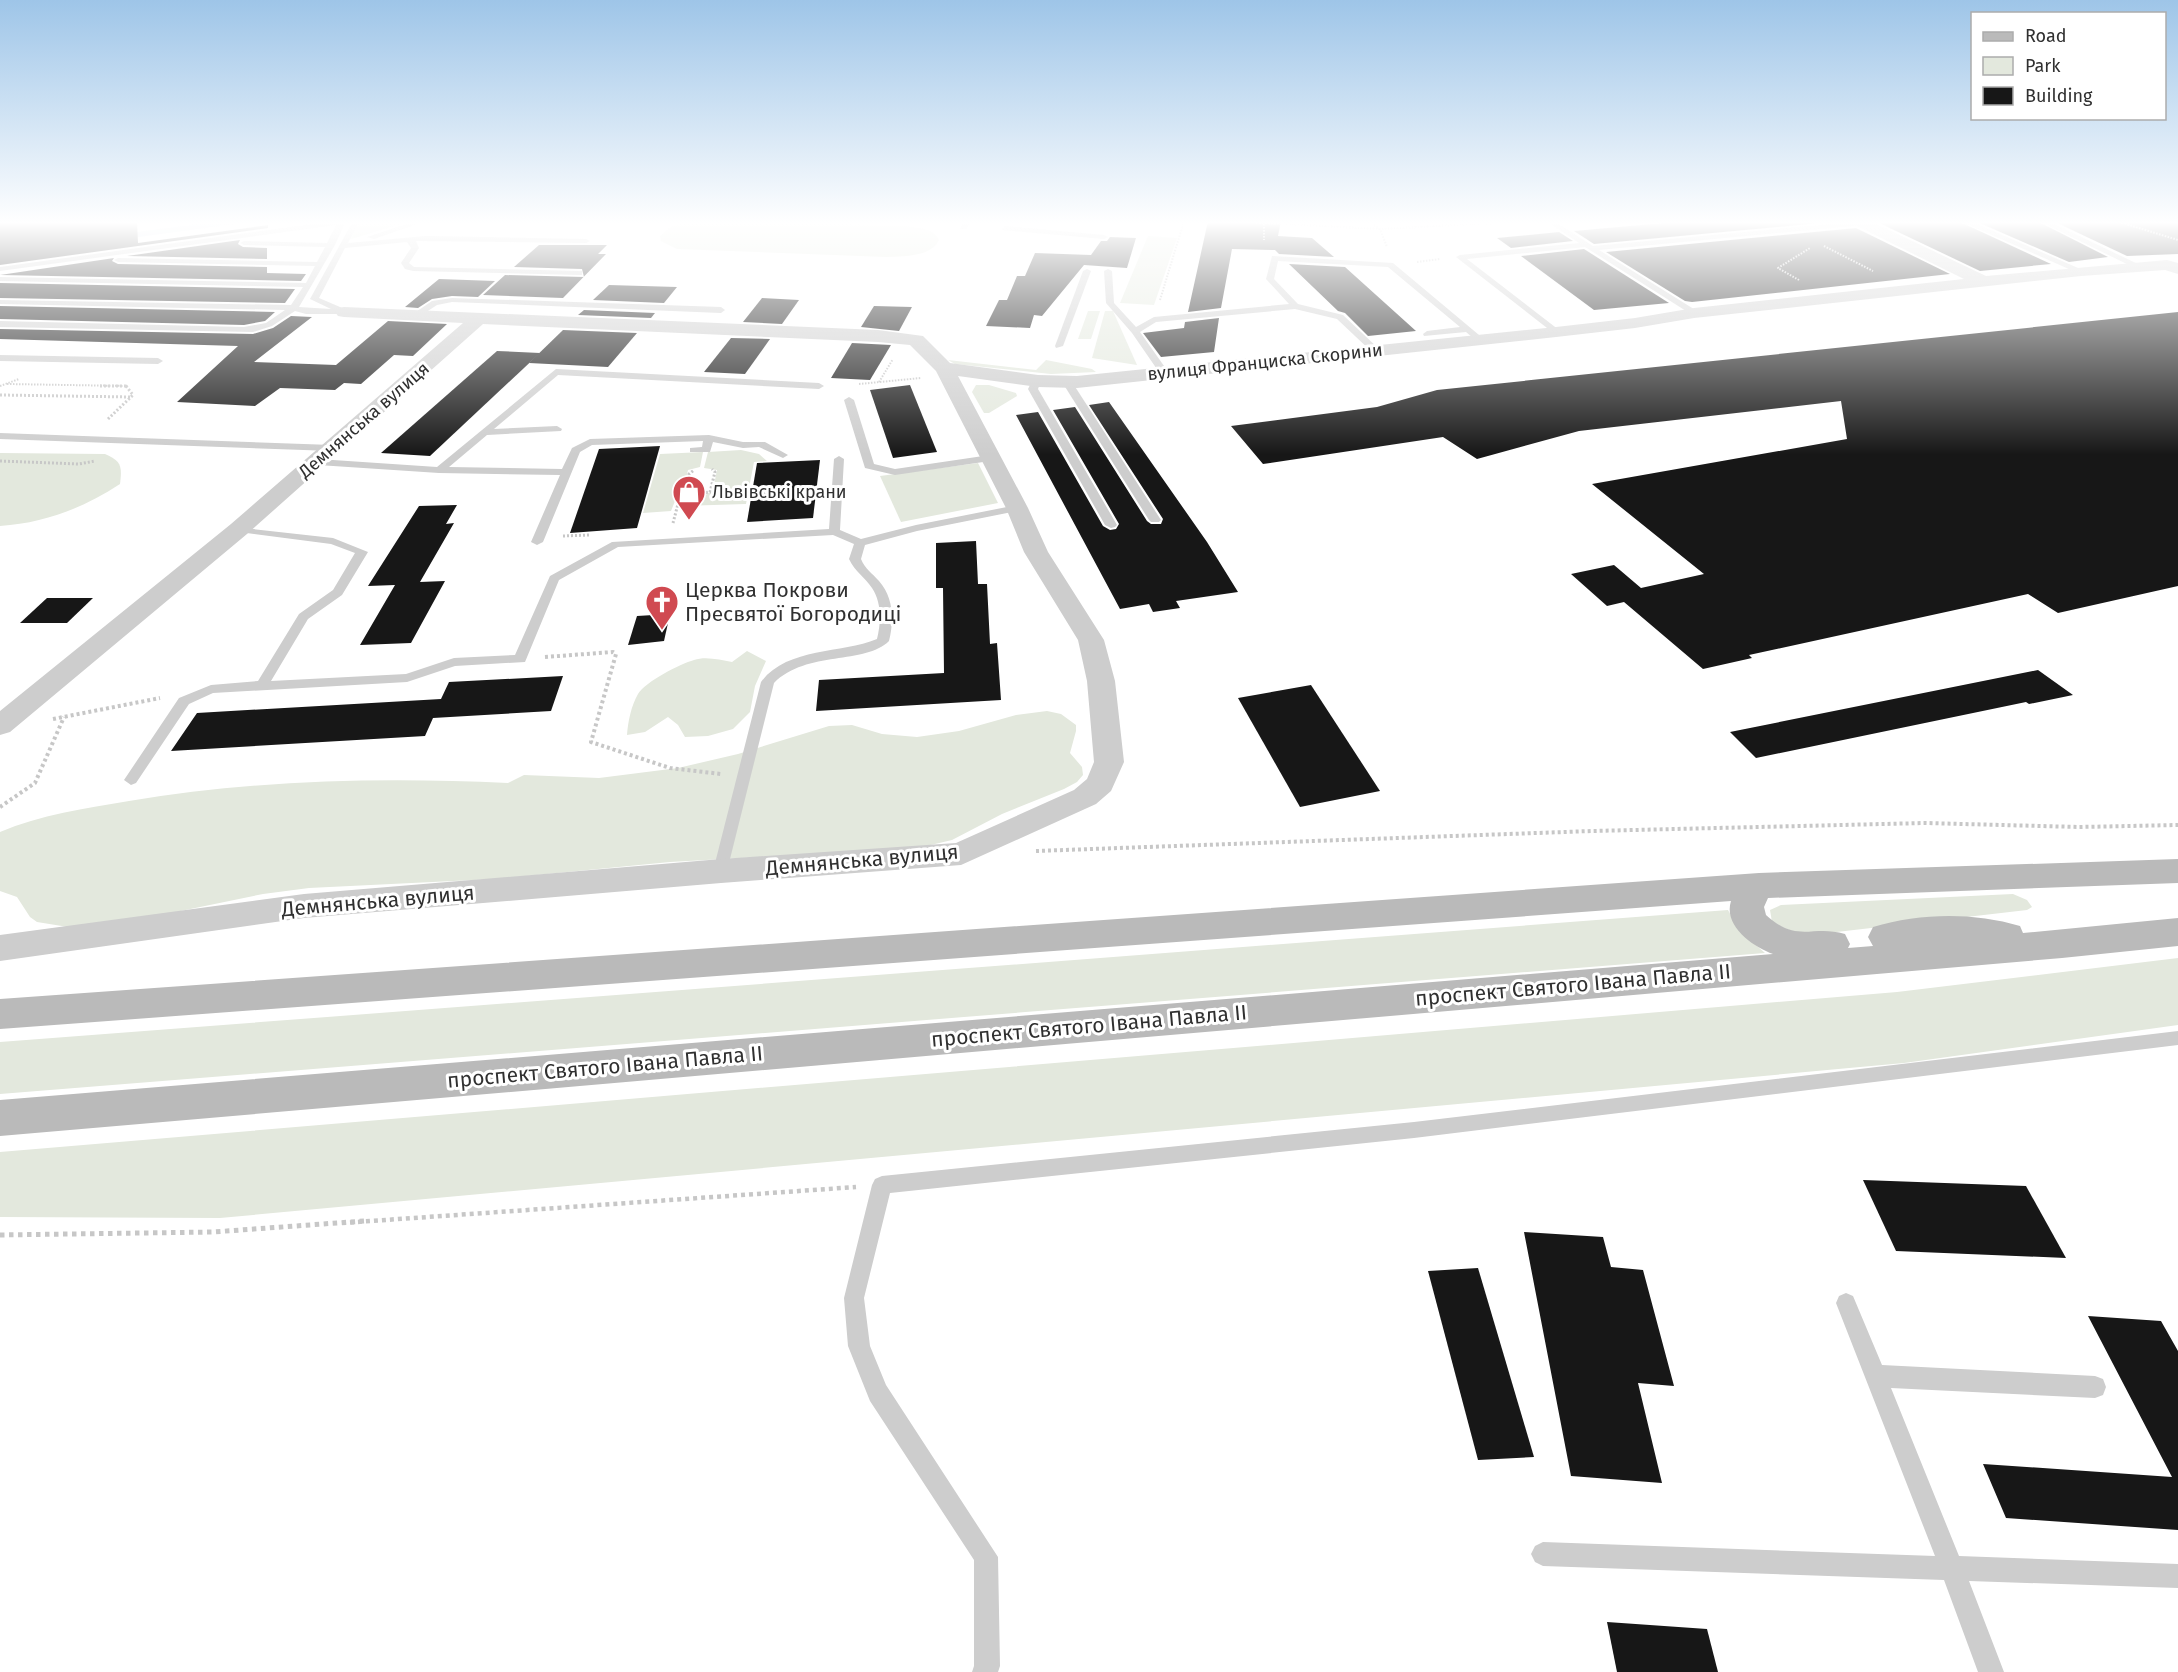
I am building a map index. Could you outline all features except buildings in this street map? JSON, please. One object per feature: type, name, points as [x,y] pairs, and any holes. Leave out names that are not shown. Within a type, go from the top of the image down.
[{"type":"main road","points":[[0,1014],[1759,886],[2171,874]]},
{"type":"main road","points":[[1759,886],[1751,893],[1747,902],[1747,914],[1754,926],[1765,936],[1793,945],[1806,947],[1958,928],[2062,944]]},
{"type":"main road","name":"проспект Святого Івана Павла II","points":[[0,1118],[2062,944],[2178,932]]},
{"type":"street","name":"вулиця Франциска Скорини","points":[[944,368],[1035,381],[1067,382],[1376,351],[1475,334],[1556,332],[1635,323],[1694,313],[1825,299]]},
{"type":"street","name":"Демнянська вулиця","points":[[0,948],[304,906],[721,871],[961,854],[1084,796],[1100,784],[1109,762],[1101,681],[1091,640],[1036,552],[1017,508],[944,368],[916,340],[867,335],[344,312]]},
{"type":"street","name":"Демнянська вулиця","points":[[0,726],[240,529],[478,319]]},
{"type":"lane","points":[[0,324],[255,330],[295,308],[300,299]]},
{"type":"lane","points":[[314,299],[344,312]]},
{"type":"lane","points":[[1059,346],[1077,299]]},
{"type":"lane","points":[[1110,299],[1110,303],[1135,331],[1164,373]]},
{"type":"lane","points":[[1289,299],[1295,306]]},
{"type":"lane","points":[[1432,299],[1475,334]]},
{"type":"lane","points":[[1514,299],[1556,332]]},
{"type":"lane","points":[[1672,299],[1694,313]]},
{"type":"lane","points":[[414,316],[435,303],[456,300],[722,310]]},
{"type":"lane","points":[[0,302],[295,308],[306,311],[344,312]]},
{"type":"lane","points":[[1135,331],[1154,320],[1295,306],[1340,317],[1376,351]]},
{"type":"lane","points":[[1427,334],[1475,334]]},
{"type":"lane","points":[[0,357],[158,361]]},
{"type":"lane","points":[[439,470],[556,372],[819,386]]},
{"type":"lane","points":[[1035,381],[1033,389],[1111,525]]},
{"type":"lane","points":[[1067,382],[1155,520]]},
{"type":"lane","points":[[849,400],[869,466],[895,472],[990,458]]},
{"type":"lane","points":[[485,432],[557,429]]},
{"type":"lane","points":[[0,436],[325,455],[439,470],[566,472]]},
{"type":"lane","points":[[694,450],[706,450],[709,438]]},
{"type":"lane","points":[[537,542],[576,450],[590,442],[709,438],[743,445],[761,444],[783,455]]},
{"type":"lane","points":[[834,532],[839,459]]},
{"type":"lane","points":[[131,780],[184,701],[211,689],[407,678],[454,662],[520,658],[554,578],[616,544],[834,532],[860,543],[916,528],[1017,508]]},
{"type":"lane","points":[[240,529],[333,541],[362,552],[338,592],[303,617],[262,685]]},
{"type":"lane","points":[[721,871],[768,682],[774,673],[807,660],[859,651],[883,641],[886,603],[874,583],[861,574],[855,559],[860,543]]},
{"type":"lane","points":[[985,1672],[987,1666],[986,1557],[878,1394],[859,1346],[854,1298],[882,1185],[1402,1131],[2178,1038]]},
{"type":"lane","points":[[1846,1303],[1991,1672]]},
{"type":"lane","points":[[1875,1376],[2096,1387]]},
{"type":"lane","points":[[1544,1554],[2178,1576]]},
{"type":"path","points":[[1154,320],[1160,299]]},
{"type":"path","points":[[90,360],[106,376],[127,386],[131,397]]},
{"type":"path","points":[[7,384],[127,386]]},
{"type":"path","points":[[0,395],[131,397]]},
{"type":"path","points":[[106,421],[131,397]]},
{"type":"path","points":[[701,469],[706,450]]},
{"type":"path","points":[[671,530],[678,504],[686,495],[690,471],[701,469],[715,471],[711,490],[704,495],[686,495]]},
{"type":"path","points":[[520,658],[613,652],[616,654],[615,663],[591,742],[639,761],[703,774]]},
{"type":"path","points":[[0,807],[35,783],[64,717],[211,689]]},
{"type":"path","points":[[1032,851],[1604,831],[1925,824],[2079,827],[2178,825]]},
{"type":"path","points":[[0,1235],[213,1232],[882,1185]]},
{"type":"green space","points":[[1122,299],[1156,299],[1154,305],[1120,303]]},
{"type":"green space","points":[[1088,311],[1100,311],[1091,339],[1078,339]]},
{"type":"green space","points":[[1105,311],[1113,311],[1137,365],[1092,358]]},
{"type":"green space","points":[[948,360],[1036,370],[1046,360],[1092,369],[1096,372],[1051,374],[955,364]]},
{"type":"green space","points":[[976,385],[989,385],[1016,393],[1017,396],[989,413],[984,413],[972,392]]},
{"type":"green space","points":[[741,450],[759,454],[767,461],[754,462],[746,504],[681,506],[688,497],[704,496],[713,490],[717,470],[704,468],[708,452]]},
{"type":"green space","points":[[703,452],[700,467],[688,470],[682,496],[675,501],[671,511],[643,513],[660,454]]},
{"type":"green space","points":[[0,453],[105,454],[115,459],[120,465],[120,484],[63,513],[32,522],[0,526]]},
{"type":"green space","points":[[978,463],[998,503],[901,522],[880,476]]},
{"type":"green space","points":[[747,651],[766,661],[755,686],[750,712],[733,729],[708,736],[685,737],[678,725],[668,717],[645,732],[627,735],[630,714],[638,694],[655,679],[694,660],[708,658],[732,662]]},
{"type":"green space","points":[[1047,711],[1061,714],[1076,725],[1070,753],[1082,767],[1083,775],[1077,782],[1002,814],[952,840],[918,848],[670,862],[494,879],[309,888],[263,894],[166,914],[68,927],[37,922],[30,917],[17,897],[0,891],[0,832],[47,817],[96,806],[223,788],[270,784],[413,780],[508,783],[524,775],[599,778],[678,768],[738,754],[829,726],[852,725],[882,734],[917,737],[959,731],[1016,715]]},
{"type":"green space","points":[[2013,894],[2027,900],[2032,907],[2027,910],[1802,936],[1772,922],[1770,910],[1781,905]]},
{"type":"green space","points":[[1728,910],[1739,930],[1765,953],[0,1094],[0,1042]]},
{"type":"green space","points":[[2178,958],[2178,1025],[1904,1063],[220,1218],[0,1217],[0,1152],[1897,992]]},
{"type":"place","name":"Львівські крани","points":[[689,521]]},
{"type":"place","name":"Церква Покрови Пресвятої Богородиці","points":[[662,631]]}]
